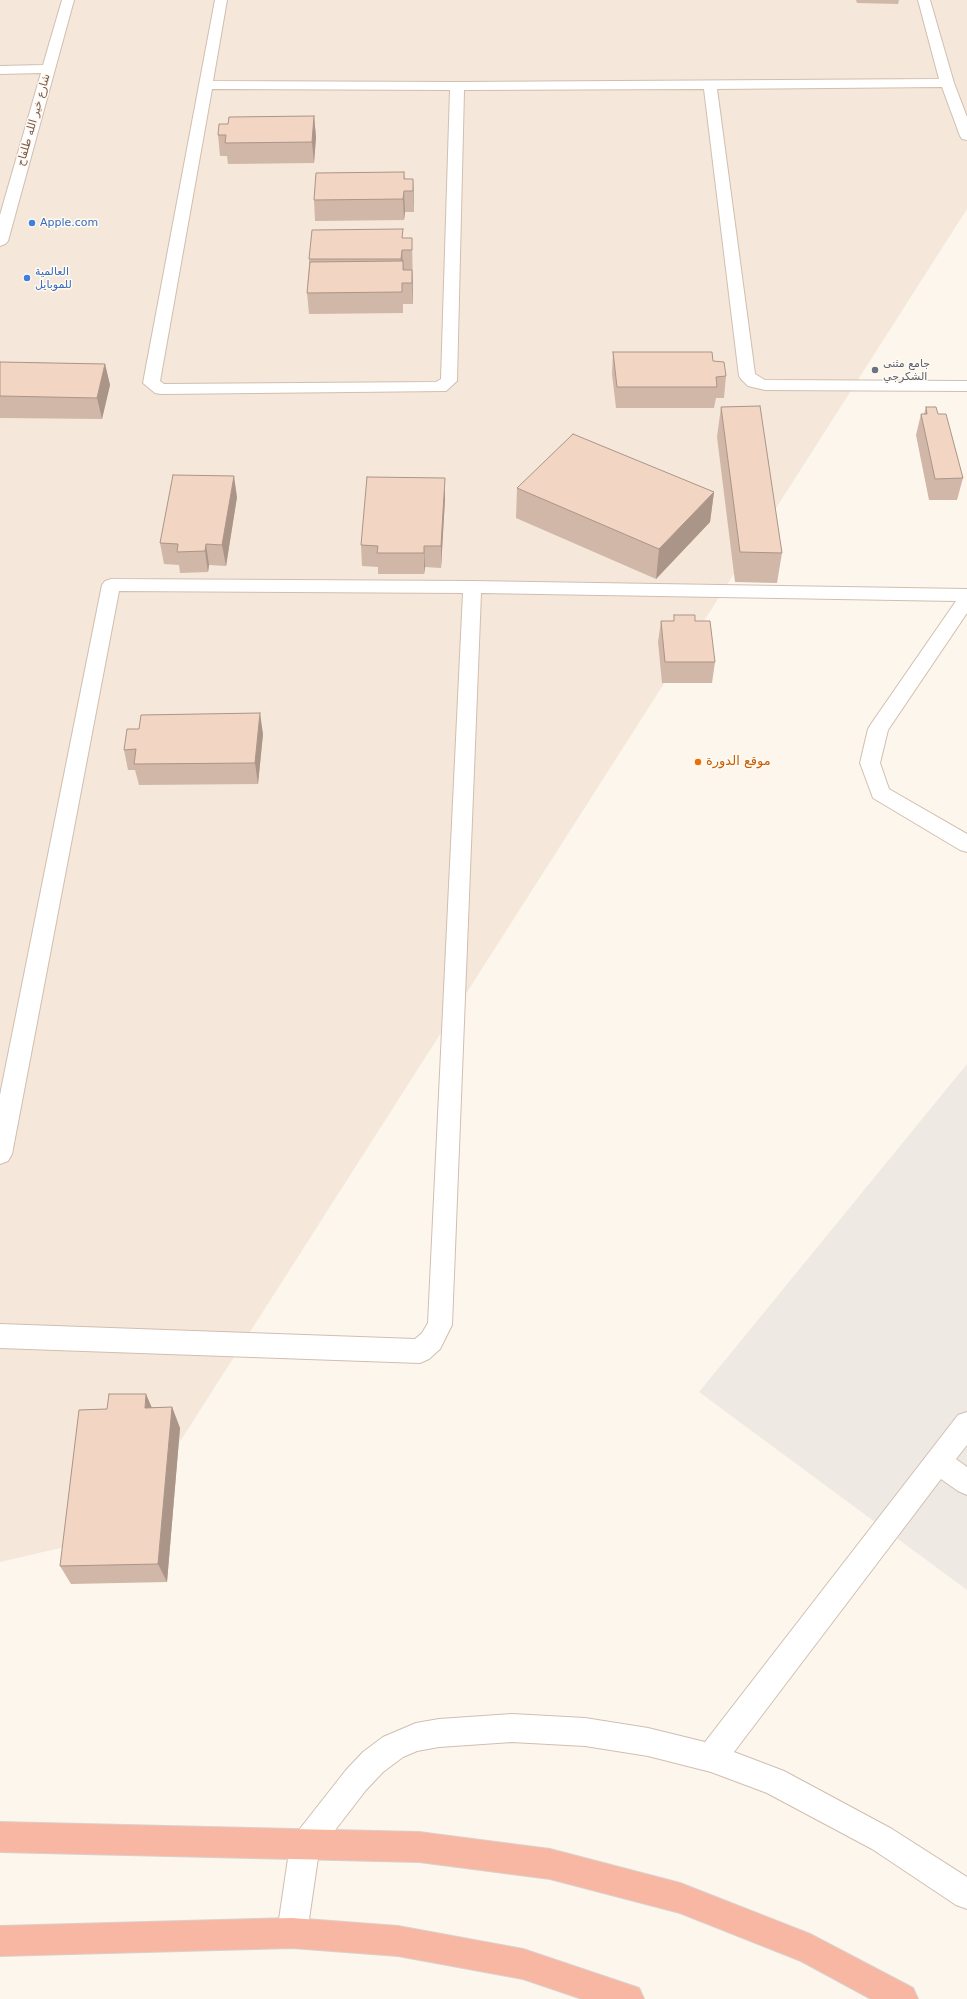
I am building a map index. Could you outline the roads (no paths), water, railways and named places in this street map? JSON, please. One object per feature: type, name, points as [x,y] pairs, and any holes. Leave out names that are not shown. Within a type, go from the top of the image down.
[{"type":"highway","points":[[0,1837],[419,1847],[550,1864],[680,1898],[810,1948],[902,1999]]},
{"type":"highway","points":[[0,1941],[292,1933],[398,1941],[523,1964],[628,1999]]},
{"type":"street","name":"شارع خير الله طلفاح","points":[[0,241],[5,203],[48,70],[68,0]]},
{"type":"street","points":[[221,0],[151,383],[161,389],[440,387],[449,382],[457,86]]},
{"type":"street","points":[[924,0],[948,83],[967,136]]},
{"type":"street","points":[[0,70],[48,70]]},
{"type":"street","points":[[206,85],[457,86],[948,83]]},
{"type":"street","points":[[710,85],[747,376],[754,382],[765,385],[967,386]]},
{"type":"street","points":[[0,1154],[111,585],[472,587],[967,595]]},
{"type":"street","points":[[0,1336],[420,1351],[431,1342],[440,1325],[472,587]]},
{"type":"street","points":[[967,599],[878,729],[870,763],[880,793],[967,844]]},
{"type":"street","points":[[712,1758],[967,1424]]},
{"type":"street","points":[[938,1462],[967,1482]]},
{"type":"street","points":[[292,1933],[305,1845],[356,1780],[373,1762],[393,1747],[416,1737],[439,1733],[512,1728],[585,1732],[648,1742],[712,1758],[774,1781],[882,1839],[967,1894]]},
{"type":"place","name":"Apple.com","points":[[32,223]]},
{"type":"place","name":"العالمية للموبايل","points":[[27,278]]},
{"type":"place","name":"جامع مثنى الشكرجي","points":[[875,370]]},
{"type":"place","name":"موقع الدورة","points":[[698,762]]}]
